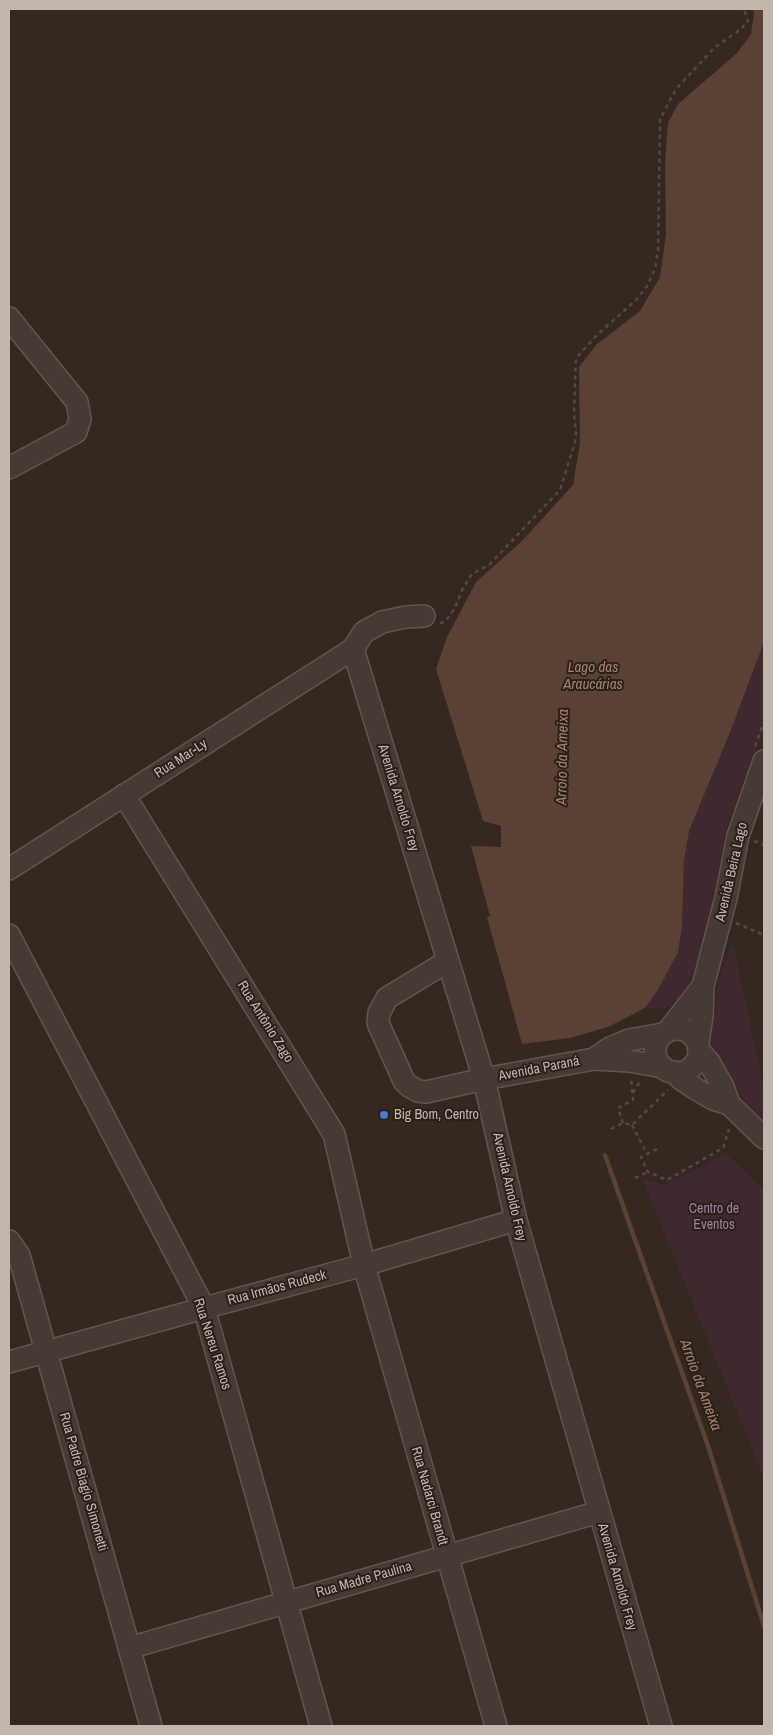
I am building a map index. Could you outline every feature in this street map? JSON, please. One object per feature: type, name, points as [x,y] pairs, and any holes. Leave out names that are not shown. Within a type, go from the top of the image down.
[{"type":"street","points":[[9,318],[77,402],[80,419],[76,432],[9,468]]},
{"type":"street","name":"Rua Mar-Ly","points":[[9,869],[353,649],[364,632],[382,622],[406,617],[424,616]]},
{"type":"street","name":"Avenida Arnoldo Frey","points":[[353,649],[484,1079],[516,1220],[661,1726]]},
{"type":"street","name":"Avenida Beira Lago","points":[[699,1047],[703,986],[721,917],[738,836],[764,760]]},
{"type":"street","name":"Rua Antônio Zago","points":[[124,795],[334,1134],[364,1265]]},
{"type":"street","name":"Rua Nereu Ramos","points":[[9,935],[204,1308],[321,1726]]},
{"type":"street","name":"Avenida Paraná","points":[[448,961],[387,998],[379,1013],[378,1023],[404,1081],[409,1086],[418,1091],[426,1092],[484,1079],[594,1059],[629,1061],[672,1073],[713,1099],[732,1108],[764,1138]]},
{"type":"street","name":"Avenida Beira Lago","points":[[665,1032],[703,986]]},
{"type":"street","name":"Avenida Paraná","points":[[594,1059],[610,1048],[629,1040],[680,1029],[686,1030],[691,1034],[709,1062],[732,1108]]},
{"type":"street","points":[[665,1032],[656,1045],[656,1057],[672,1073],[680,1073],[691,1068],[698,1060],[699,1047]]},
{"type":"street","name":"Rua Irmãos Rudeck","points":[[9,1362],[364,1265],[516,1220]]},
{"type":"street","name":"Rua Padre Biagio Simonetti","points":[[9,1240],[19,1255],[151,1726]]},
{"type":"street","name":"Rua Nadarci Brandt","points":[[364,1265],[496,1726]]},
{"type":"street","name":"Rua Madre Paulina","points":[[129,1648],[599,1512]]},
{"type":"path","points":[[424,616],[433,623],[445,622],[455,608],[462,590],[472,574],[489,565],[560,490],[576,437],[574,414],[576,358],[596,336],[636,300],[647,286],[655,269],[658,251],[660,119],[676,89],[714,48],[741,29],[748,21],[744,9]]},
{"type":"path","points":[[721,917],[764,935]]},
{"type":"path","points":[[623,1123],[618,1108],[633,1100],[629,1061]]},
{"type":"path","points":[[632,1125],[672,1073]]},
{"type":"path","points":[[657,1149],[641,1157],[648,1172],[667,1180],[723,1148],[732,1108]]},
{"type":"path","points":[[611,1129],[623,1123],[632,1125]]},
{"type":"path","points":[[632,1125],[647,1154]]},
{"type":"path","points":[[635,1178],[648,1172]]},
{"type":"green space","points":[[764,642],[764,729],[727,826],[715,897],[695,969],[686,988],[676,1001],[665,1009],[645,1008],[658,990],[682,926],[684,861],[689,831],[731,730]]},
{"type":"green space","points":[[734,947],[764,1089],[764,1121],[747,1104],[728,1079],[711,1047],[709,1034],[718,984],[728,953]]},
{"type":"green space","name":"Centro de Eventos","points":[[725,1153],[764,1190],[764,1478],[642,1178],[665,1185]]},
{"type":"water","name":"Lago das Araucárias","points":[[752,9],[764,9],[764,642],[731,730],[689,831],[684,861],[682,926],[678,952],[658,990],[645,1008],[608,1027],[570,1038],[522,1044],[487,917],[490,916],[471,846],[501,847],[501,826],[483,821],[436,669],[447,637],[476,582],[520,543],[573,485],[580,443],[579,367],[596,345],[640,311],[660,277],[666,234],[665,163],[668,123],[678,104],[737,53],[751,34],[754,13]]},
{"type":"waterway","name":"Arroio da Ameixa","points":[[605,1155],[708,1446],[764,1626]]},
{"type":"place","name":"Big Bom, Centro","points":[[384,1115]]}]
